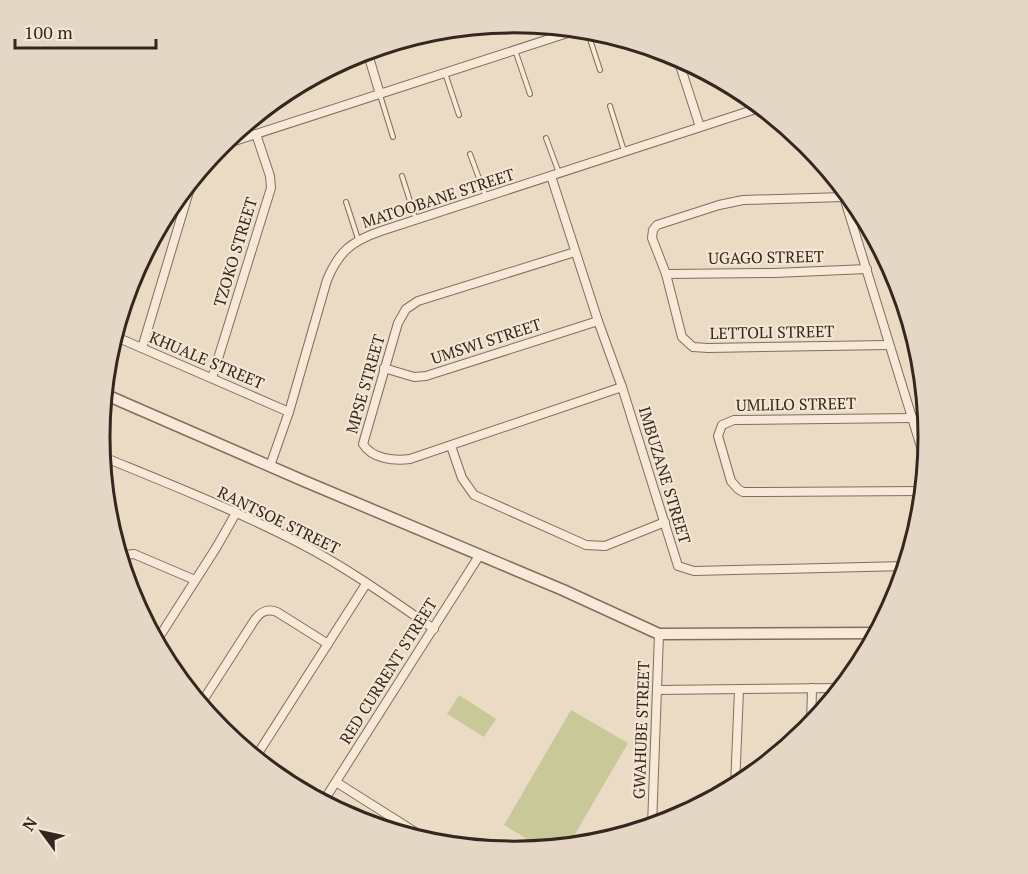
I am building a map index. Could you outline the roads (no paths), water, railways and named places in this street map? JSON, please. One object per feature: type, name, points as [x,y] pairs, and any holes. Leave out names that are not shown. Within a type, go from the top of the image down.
[{"type":"street","points":[[242,139],[560,35]]},
{"type":"street","points":[[370,60],[380,94]]},
{"type":"street","points":[[681,70],[700,127]]},
{"type":"street","name":"MATOOBANE STREET","points":[[270,466],[289,412],[333,267],[344,251],[358,240],[752,110]]},
{"type":"street","name":"TZOKO STREET","points":[[213,378],[271,188],[270,176],[256,134]]},
{"type":"street","name":"IMBUZANE STREET","points":[[555,175],[575,252],[622,387],[678,566],[687,570],[897,566]]},
{"type":"street","name":"LETTOLI STREET","points":[[839,197],[743,200],[719,205],[657,225],[653,230],[652,238],[666,274],[682,337],[693,347],[708,348],[888,345]]},
{"type":"street","points":[[142,348],[186,201]]},
{"type":"street","points":[[848,211],[918,437]]},
{"type":"street","name":"MPSE STREET","points":[[575,252],[410,305],[398,323],[363,440],[364,447],[374,454],[389,459],[403,460],[451,447],[622,387]]},
{"type":"street","name":"UGAGO STREET","points":[[666,274],[867,269]]},
{"type":"street","name":"UMSWI STREET","points":[[384,368],[414,377],[426,376],[598,321]]},
{"type":"street","name":"KHUALE STREET","points":[[122,340],[289,412]]},
{"type":"street","points":[[112,397],[479,556],[564,590],[659,634],[867,633]]},
{"type":"street","name":"UMLILO STREET","points":[[912,418],[734,420],[722,425],[718,436],[731,481],[744,492],[915,491]]},
{"type":"street","points":[[451,447],[462,478],[474,495],[586,544],[605,546],[665,522]]},
{"type":"street","name":"RANTSOE STREET","points":[[111,460],[236,513],[305,546],[434,629]]},
{"type":"street","points":[[161,634],[236,513]]},
{"type":"street","points":[[128,555],[134,554],[195,580]]},
{"type":"street","name":"RED CURRENT STREET","points":[[327,795],[479,556]]},
{"type":"street","points":[[260,751],[366,584]]},
{"type":"street","points":[[205,697],[261,613],[269,610],[278,612],[328,644]]},
{"type":"street","name":"GWAHUBE STREET","points":[[652,817],[659,634]]},
{"type":"street","points":[[811,710],[812,688]]},
{"type":"street","points":[[658,690],[831,688]]},
{"type":"street","points":[[736,775],[739,690]]},
{"type":"street","points":[[336,782],[406,826]]},
{"type":"lane","points":[[590,40],[600,70]]},
{"type":"lane","points":[[514,50],[530,94]]},
{"type":"lane","points":[[445,73],[459,115]]},
{"type":"lane","points":[[380,94],[393,137]]},
{"type":"lane","points":[[610,106],[625,152]]},
{"type":"lane","points":[[546,138],[555,175]]},
{"type":"lane","points":[[470,154],[487,197]]},
{"type":"lane","points":[[402,176],[416,221]]},
{"type":"lane","points":[[346,202],[358,240]]}]
